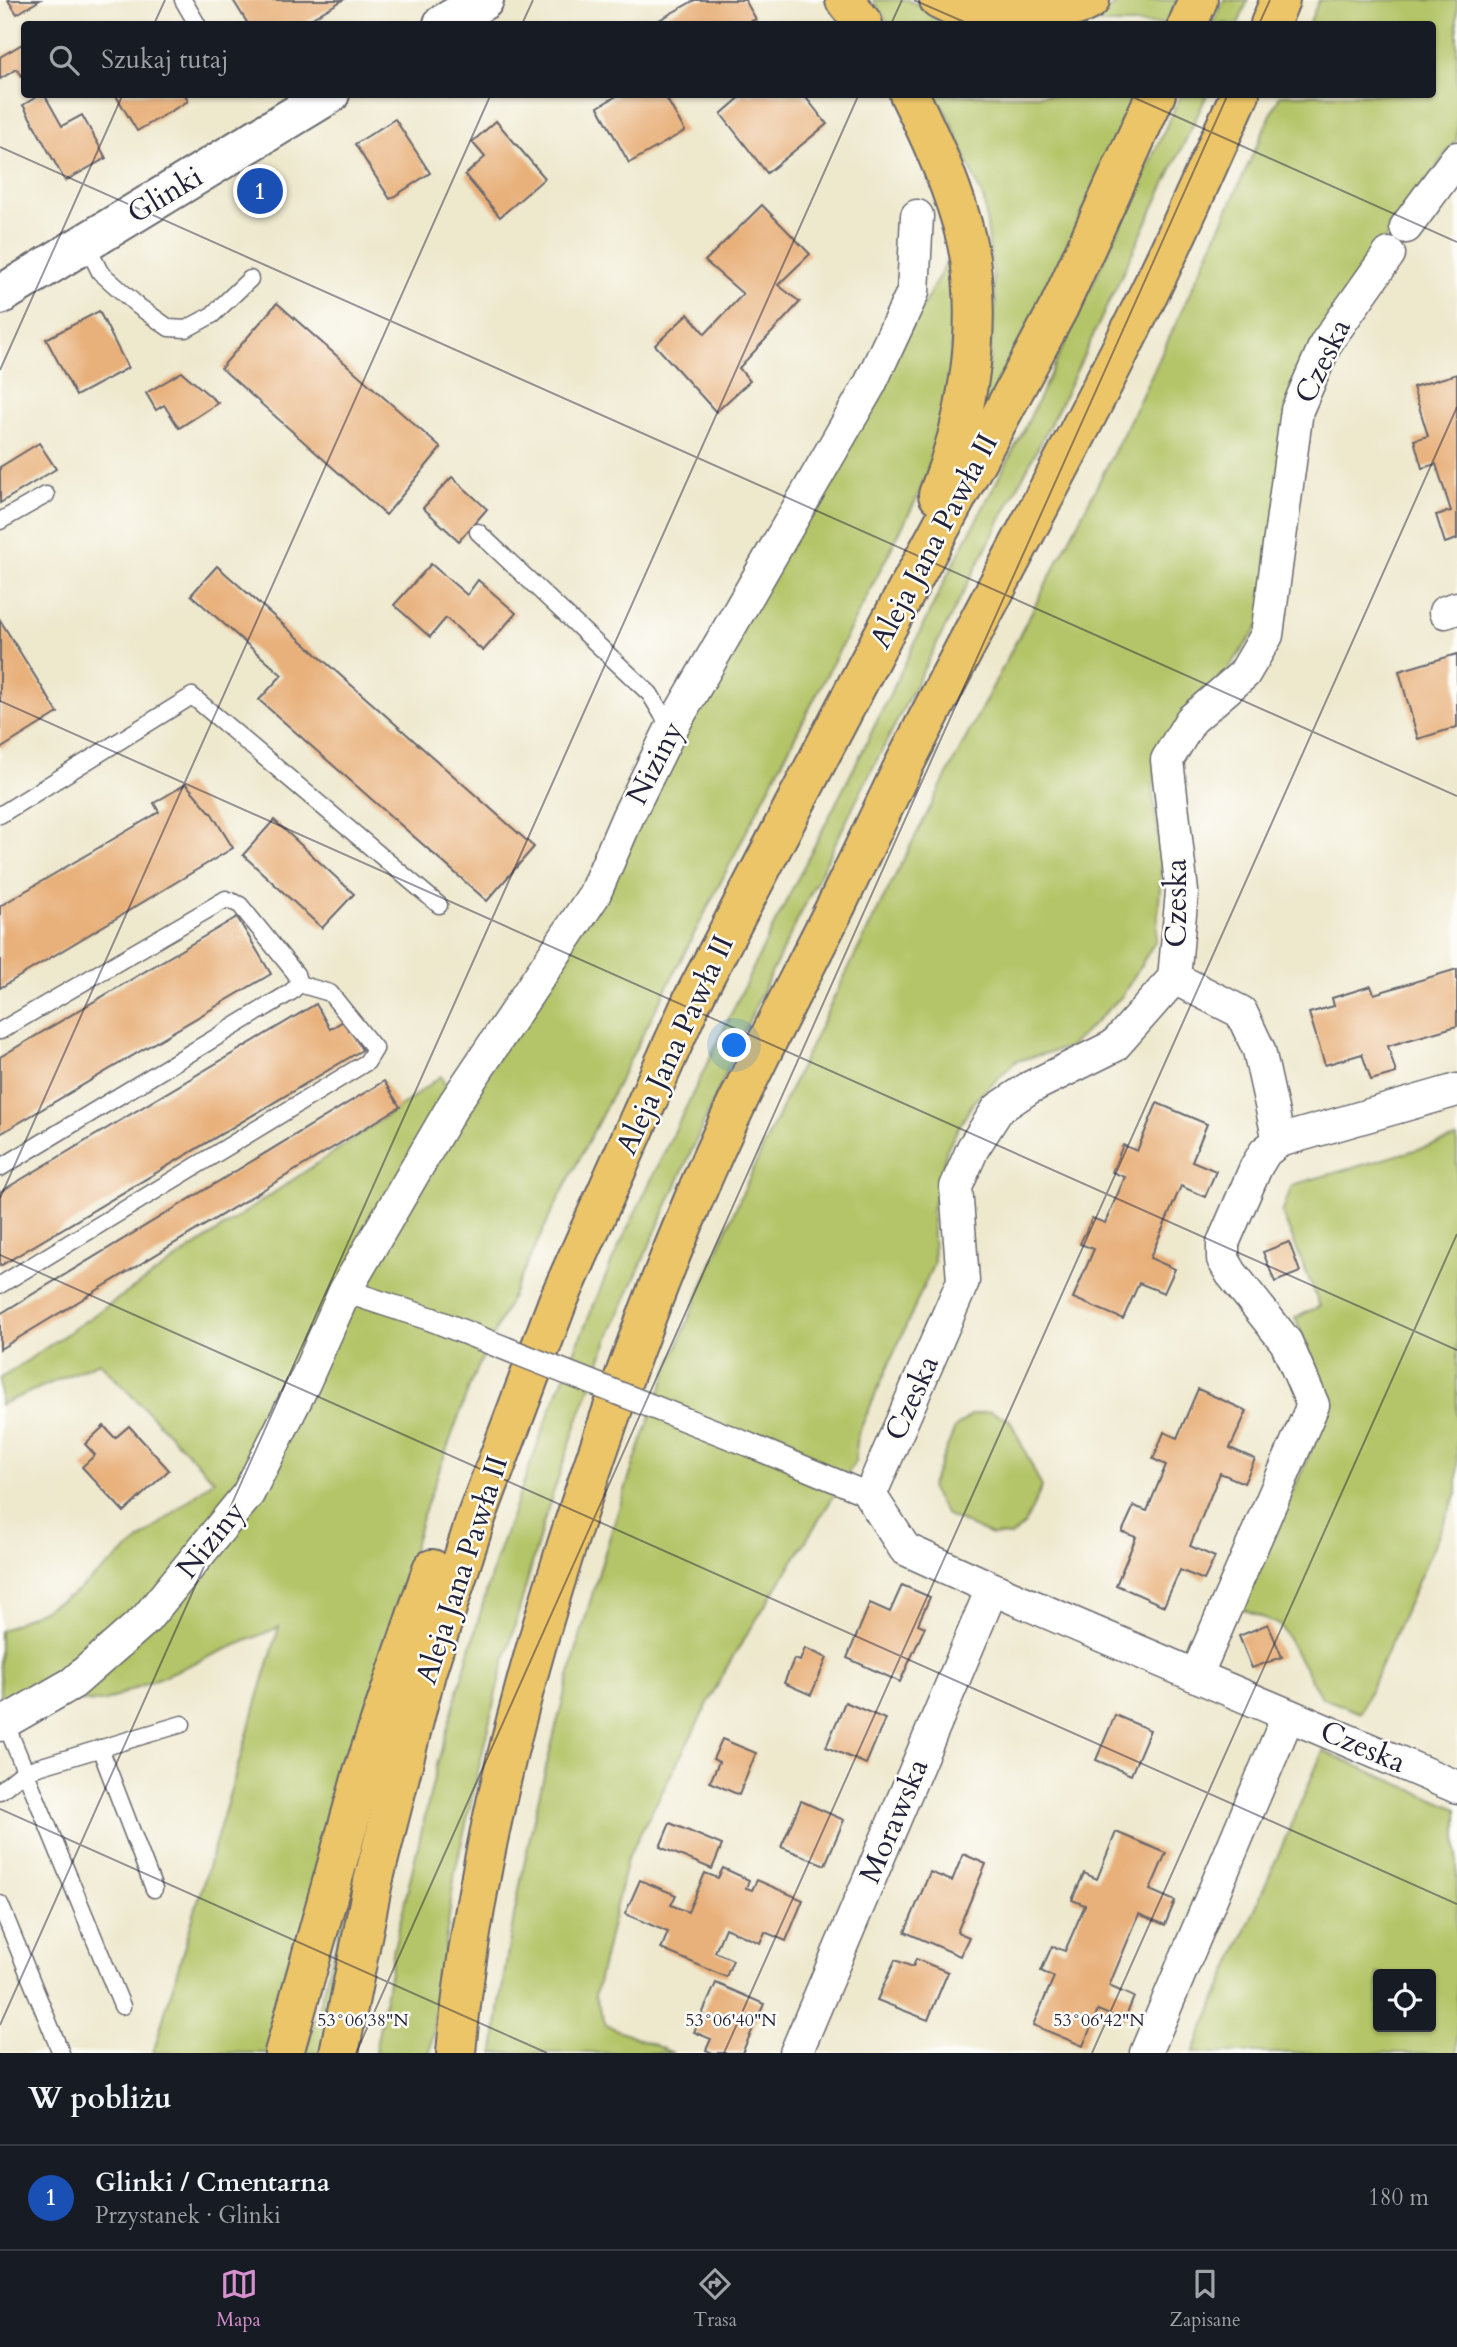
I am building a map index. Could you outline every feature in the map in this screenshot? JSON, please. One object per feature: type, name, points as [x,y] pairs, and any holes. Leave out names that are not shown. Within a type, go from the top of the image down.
[{"type":"main road","points":[[845,0],[861,21]]},
{"type":"main road","points":[[939,0],[995,14],[1040,15],[1090,0]]},
{"type":"main road","points":[[1189,21],[1198,0]]},
{"type":"main road","points":[[1271,21],[1280,0]]},
{"type":"main road","points":[[882,637],[946,475],[966,399],[975,329],[970,258],[937,155],[911,98]]},
{"type":"main road","name":"Aleja Jana Pawła II","points":[[340,2053],[373,1882],[426,1672],[476,1518],[558,1301],[692,1001],[882,637],[1059,307],[1154,98]]},
{"type":"main road","points":[[456,2053],[461,1996],[479,1889],[522,1700],[542,1625],[592,1465],[661,1280],[753,1068],[900,774],[1136,320],[1238,98]]},
{"type":"main road","points":[[284,2053],[363,1772],[496,1389],[534,1299],[591,1227]]},
{"type":"street","points":[[448,21],[484,0]]},
{"type":"street","name":"Glinki","points":[[0,295],[323,98]]},
{"type":"street","points":[[1406,227],[1457,158]]},
{"type":"street","name":"Niziny","points":[[2,1723],[73,1683],[146,1619],[247,1494],[304,1383],[345,1292],[454,1104],[594,895],[628,816],[671,729],[870,384],[913,292],[917,216]]},
{"type":"street","name":"Czeska","points":[[1389,254],[1326,343],[1297,410],[1267,635],[1244,674],[1191,720],[1167,760],[1182,892],[1174,978],[1114,1046],[1029,1088],[998,1109],[972,1148],[956,1187],[963,1281],[870,1495],[905,1549],[992,1589],[1457,1787]]},
{"type":"street","points":[[1174,978],[1241,1012],[1259,1050],[1279,1141]]},
{"type":"street","points":[[1196,1676],[1313,1405],[1286,1342],[1223,1259],[1223,1243],[1256,1167],[1265,1152],[1279,1141],[1457,1090]]},
{"type":"street","points":[[345,1292],[431,1319],[870,1495]]},
{"type":"street","name":"Morawska","points":[[796,2053],[992,1589]]},
{"type":"street","points":[[1146,2053],[1288,1716]]},
{"type":"lane","points":[[183,0],[195,21]]},
{"type":"lane","points":[[86,244],[100,272],[138,306],[169,328],[186,329],[212,315],[250,279]]},
{"type":"lane","points":[[0,522],[46,495]]},
{"type":"lane","points":[[478,532],[650,694],[671,729]]},
{"type":"lane","points":[[0,815],[192,696],[439,905]]},
{"type":"lane","points":[[0,1031],[226,898],[240,905],[296,974],[299,984]]},
{"type":"lane","points":[[0,1168],[291,992],[299,984]]},
{"type":"lane","points":[[0,1285],[367,1062],[375,1049],[330,993],[299,984]]},
{"type":"lane","points":[[2,1723],[25,1771],[122,2006]]},
{"type":"lane","points":[[0,1791],[25,1771],[182,1724]]},
{"type":"lane","points":[[100,1748],[154,1889]]},
{"type":"lane","points":[[0,1904],[61,2053]]},
{"type":"green space","points":[[873,0],[908,0],[956,21],[887,21]]},
{"type":"green space","points":[[1123,0],[1177,0],[1167,21],[1080,21],[1099,16]]},
{"type":"green space","points":[[1224,0],[1248,0],[1239,21],[1214,21]]},
{"type":"green space","points":[[1319,0],[1457,0],[1457,139],[1336,307],[1261,623],[1155,772],[1153,792],[1162,863],[1156,940],[1122,996],[1070,1047],[1016,1061],[974,1101],[947,1148],[932,1211],[934,1263],[858,1434],[855,1462],[728,1665],[627,1859],[595,1996],[606,2025],[673,2053],[494,2053],[511,1934],[534,1817],[577,1646],[604,1554],[667,1373],[766,1140],[821,1025],[934,799],[1132,416],[1279,98],[1436,98],[1436,21],[1310,21]]},
{"type":"green space","points":[[937,98],[1135,98],[1060,261],[982,418],[996,302],[984,201],[949,117]]},
{"type":"green space","points":[[1180,98],[1206,98],[1063,399],[863,787],[761,994],[611,1332],[545,1517],[496,1693],[455,1872],[430,2053],[375,2053],[394,1948],[437,1765],[496,1558],[553,1403],[613,1259],[771,931],[948,574],[1026,426]]},
{"type":"green space","points":[[955,247],[950,386],[941,436],[918,496],[549,1218],[471,1382],[421,1521],[272,2053],[153,2053],[279,1627],[103,1702],[34,1699],[0,1714],[0,1631],[72,1595],[214,1480],[99,1362],[0,1405],[0,1379],[400,1107],[441,1076],[454,1104],[839,460]]},
{"type":"green space","points":[[1457,1138],[1457,1493],[1360,1713],[1321,1697],[1280,1625],[1241,1608],[1332,1403],[1295,1318],[1320,1306],[1282,1213],[1292,1185]]},
{"type":"green space","points":[[990,1411],[1010,1420],[1042,1487],[1025,1524],[1011,1536],[991,1535],[945,1514],[930,1488],[955,1428],[971,1415]]},
{"type":"green space","points":[[1323,1751],[1457,1809],[1457,2053],[1193,2053]]},
{"type":"green space","points":[[370,1818],[327,2053],[306,2053]]},
{"type":"building","points":[[8,0],[40,0],[17,14]]},
{"type":"building","points":[[233,0],[343,0],[307,21],[246,21]]},
{"type":"building","points":[[695,0],[745,0],[756,19],[752,21],[657,21]]},
{"type":"building","points":[[21,45],[21,76],[17,69],[0,79],[0,57]]},
{"type":"building","points":[[35,98],[46,98],[62,126],[82,115],[106,158],[65,181],[23,105]]},
{"type":"building","points":[[117,98],[187,98],[188,101],[137,131]]},
{"type":"building","points":[[613,98],[666,98],[685,131],[629,163],[598,107]]},
{"type":"building","points":[[739,98],[806,98],[827,124],[767,173],[721,114]]},
{"type":"building","points":[[395,119],[430,173],[390,199],[355,144]]},
{"type":"building","points":[[496,121],[545,178],[500,217],[465,175],[485,157],[472,142]]},
{"type":"building","points":[[762,205],[810,254],[778,285],[800,302],[739,368],[750,381],[716,412],[655,345],[688,314],[705,334],[743,294],[705,261]]},
{"type":"building","points":[[277,303],[441,448],[386,515],[221,368]]},
{"type":"building","points":[[99,311],[128,368],[76,396],[46,339]]},
{"type":"building","points":[[182,372],[218,403],[179,428],[164,405],[156,410],[146,393]]},
{"type":"building","points":[[1457,374],[1457,539],[1445,543],[1436,515],[1451,511],[1436,464],[1422,468],[1414,440],[1428,436],[1413,387]]},
{"type":"building","points":[[39,443],[56,469],[0,503],[0,467]]},
{"type":"building","points":[[452,477],[487,509],[459,541],[423,508]]},
{"type":"building","points":[[431,564],[467,595],[478,580],[516,613],[483,651],[446,618],[430,637],[394,605]]},
{"type":"building","points":[[217,566],[534,847],[487,901],[259,700],[282,675],[191,595]]},
{"type":"building","points":[[0,620],[58,713],[0,749]]},
{"type":"building","points":[[1457,654],[1457,727],[1418,739],[1399,671]]},
{"type":"building","points":[[186,784],[212,814],[233,848],[0,988],[0,906],[159,812],[154,803]]},
{"type":"building","points":[[274,820],[354,894],[322,928],[243,855]]},
{"type":"building","points":[[237,917],[271,974],[0,1134],[0,1057]]},
{"type":"building","points":[[1457,969],[1457,1026],[1388,1046],[1396,1073],[1371,1080],[1362,1054],[1325,1065],[1309,1013],[1334,1006],[1332,998],[1371,986],[1374,994]]},
{"type":"building","points":[[316,1004],[330,1029],[345,1020],[362,1050],[0,1266],[0,1192]]},
{"type":"building","points":[[384,1081],[400,1107],[0,1349],[0,1314]]},
{"type":"building","points":[[1157,1103],[1207,1124],[1192,1161],[1216,1171],[1205,1197],[1181,1186],[1150,1258],[1175,1269],[1164,1293],[1139,1283],[1123,1319],[1073,1298],[1094,1249],[1080,1244],[1092,1218],[1105,1223],[1125,1177],[1112,1172],[1123,1145],[1137,1151]]},
{"type":"building","points":[[1289,1242],[1300,1272],[1275,1282],[1263,1252]]},
{"type":"building","points":[[1198,1389],[1247,1411],[1230,1448],[1255,1459],[1244,1483],[1220,1473],[1190,1546],[1215,1557],[1204,1580],[1180,1570],[1164,1606],[1116,1585],[1136,1537],[1122,1532],[1134,1506],[1147,1511],[1166,1465],[1153,1459],[1164,1432],[1177,1438]]},
{"type":"building","points":[[104,1426],[115,1438],[129,1426],[169,1470],[124,1512],[82,1467],[95,1455],[85,1444]]},
{"type":"building","points":[[902,1585],[930,1597],[918,1624],[925,1627],[900,1682],[847,1658],[870,1603],[890,1612]]},
{"type":"building","points":[[1268,1624],[1282,1657],[1252,1668],[1239,1636]]},
{"type":"building","points":[[805,1648],[827,1658],[811,1695],[784,1683],[794,1659],[800,1661]]},
{"type":"building","points":[[845,1702],[885,1719],[866,1764],[826,1747]]},
{"type":"building","points":[[1115,1715],[1150,1730],[1131,1775],[1096,1760]]},
{"type":"building","points":[[722,1739],[756,1753],[739,1795],[710,1782],[719,1762],[713,1759]]},
{"type":"building","points":[[801,1801],[844,1820],[825,1865],[781,1847]]},
{"type":"building","points":[[670,1823],[722,1845],[712,1869],[660,1847]]},
{"type":"building","points":[[1116,1832],[1166,1853],[1150,1890],[1175,1901],[1165,1925],[1139,1914],[1109,1986],[1134,1997],[1124,2021],[1098,2010],[1083,2046],[1033,2025],[1054,1977],[1041,1971],[1052,1946],[1065,1951],[1085,1905],[1072,1900],[1084,1873],[1097,1879]]},
{"type":"building","points":[[963,1854],[986,1864],[957,1932],[969,1937],[960,1956],[905,1932],[930,1872],[952,1881]]},
{"type":"building","points":[[723,1868],[749,1880],[746,1888],[752,1890],[757,1880],[803,1900],[786,1941],[765,1932],[760,1943],[725,1928],[715,1952],[733,1960],[726,1977],[661,1949],[668,1932],[625,1914],[640,1880],[676,1895],[671,1905],[688,1912],[705,1873],[718,1878]]},
{"type":"building","points":[[916,1959],[948,1972],[928,2020],[877,2000],[895,1960],[913,1967]]},
{"type":"building","points":[[716,1983],[764,2004],[742,2053],[712,2053],[706,2050],[711,2039],[694,2032]]},
{"type":"place","name":"Glinki / Cmentarna","points":[[260,191]]}]
